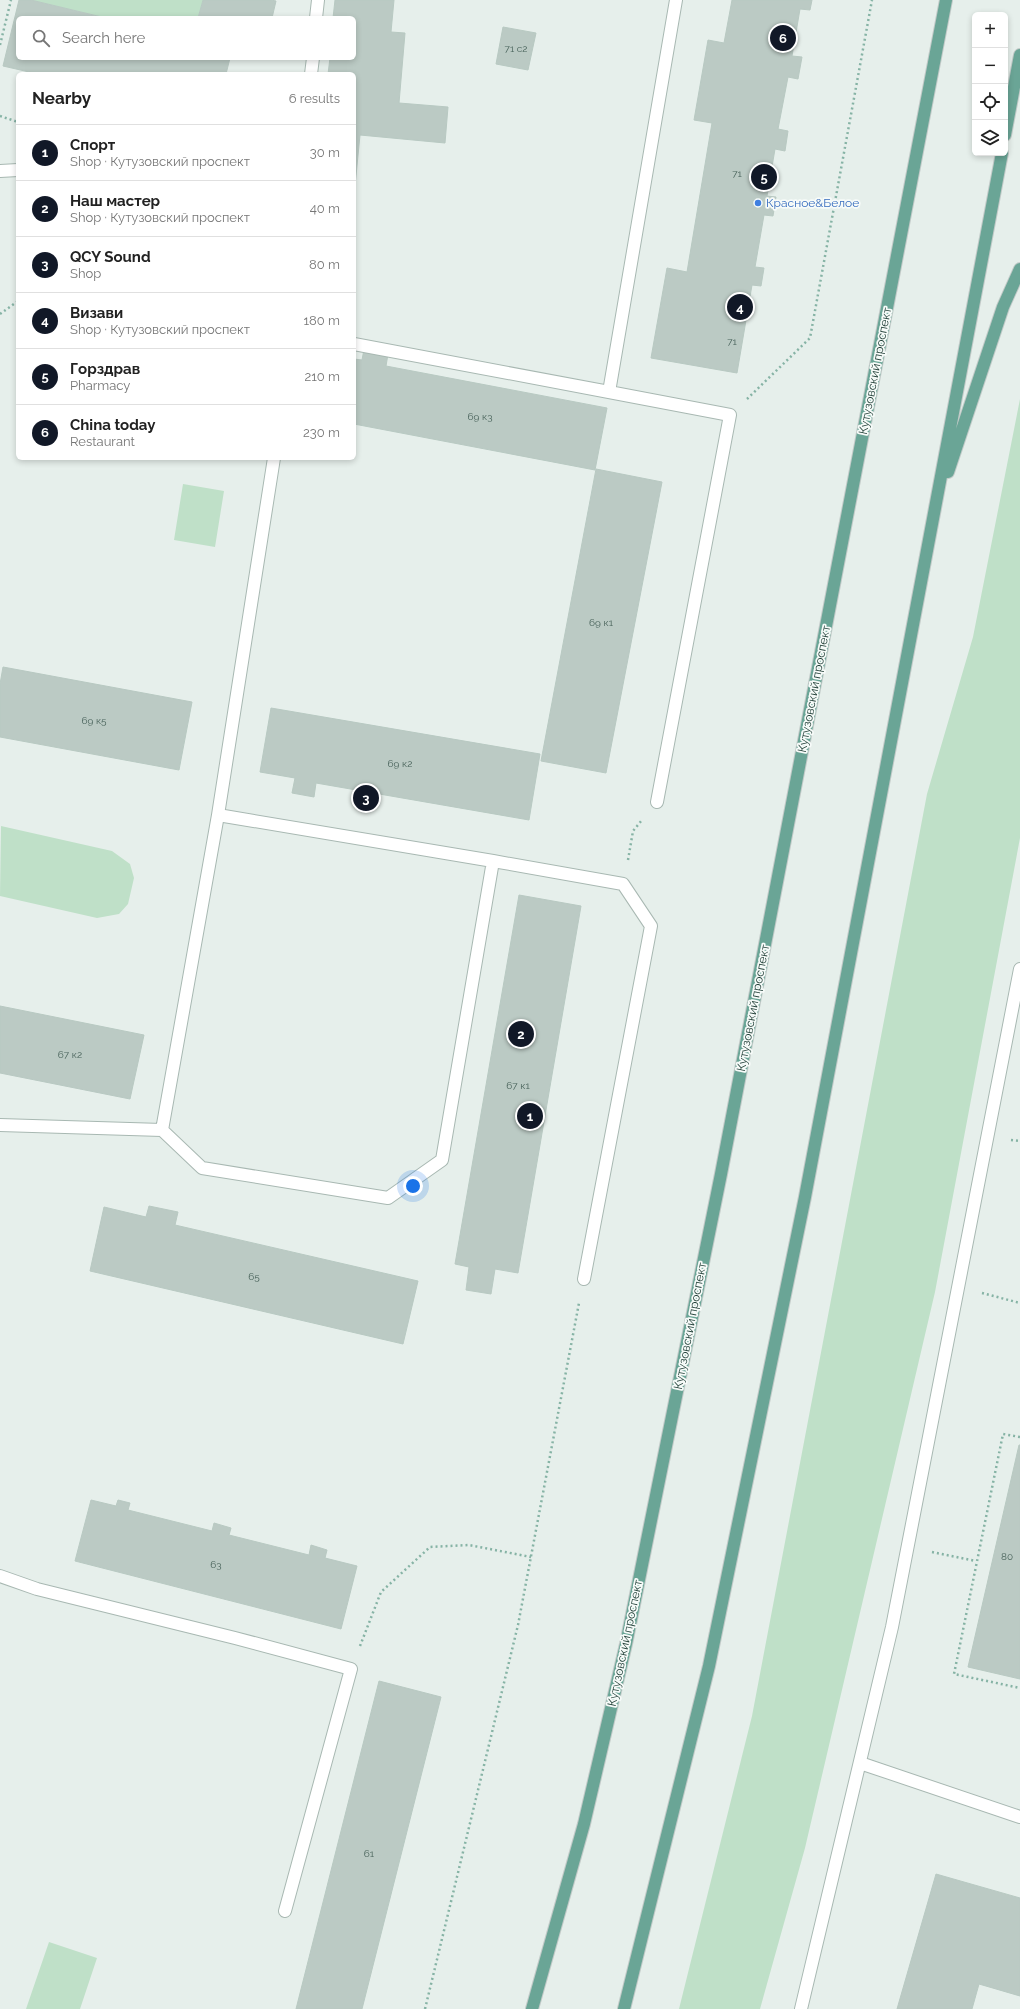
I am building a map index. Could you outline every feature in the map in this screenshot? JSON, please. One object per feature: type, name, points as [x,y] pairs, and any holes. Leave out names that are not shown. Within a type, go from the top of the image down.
[{"type":"main road","name":"Кутузовский проспект","points":[[532,2009],[584,1824],[626,1644],[721,1174],[946,0]]},
{"type":"main road","points":[[1008,120],[1020,55]]},
{"type":"main road","points":[[624,2009],[709,1666],[805,1197],[1001,156]]},
{"type":"main road","points":[[934,515],[1003,307],[1020,269]]},
{"type":"lane","points":[[316,16],[318,0]]},
{"type":"lane","points":[[609,392],[676,0]]},
{"type":"lane","points":[[312,72],[313,60]]},
{"type":"lane","points":[[0,171],[16,170]]},
{"type":"lane","points":[[356,344],[730,415],[657,802]]},
{"type":"lane","points":[[162,1130],[218,815],[274,460]]},
{"type":"lane","points":[[218,815],[623,884],[651,926],[584,1279]]},
{"type":"lane","points":[[0,1125],[162,1130],[202,1168],[388,1198],[442,1160],[493,861]]},
{"type":"lane","points":[[801,2009],[892,1627],[1020,969]]},
{"type":"lane","points":[[0,1576],[37,1588],[351,1669],[285,1911]]},
{"type":"lane","points":[[860,1763],[1020,1817]]},
{"type":"path","points":[[0,45],[11,0]]},
{"type":"path","points":[[730,415],[810,338],[872,0]]},
{"type":"path","points":[[0,116],[16,121]]},
{"type":"path","points":[[0,314],[16,302]]},
{"type":"path","points":[[623,884],[633,831],[657,802]]},
{"type":"path","points":[[425,2009],[518,1625],[584,1279]]},
{"type":"path","points":[[958,1287],[1020,1303]]},
{"type":"path","points":[[1020,1437],[1003,1434],[954,1674],[1020,1688]]},
{"type":"path","points":[[351,1669],[381,1592],[430,1547],[469,1545],[530,1557]]},
{"type":"green space","points":[[31,0],[203,0],[199,16],[98,16]]},
{"type":"green space","points":[[1020,399],[1020,838],[935,1292],[805,1848],[760,2009],[679,2009],[752,1716],[927,794],[973,637]]},
{"type":"green space","points":[[183,484],[224,491],[215,547],[174,540]]},
{"type":"green space","points":[[1,826],[112,851],[130,864],[134,878],[128,904],[119,914],[97,918],[0,896]]},
{"type":"green space","points":[[49,1942],[97,1958],[80,2009],[26,2009]]},
{"type":"building","points":[[19,0],[31,0],[98,16],[16,16],[16,60],[230,60],[226,72],[29,72],[3,66]]},
{"type":"building","points":[[203,0],[276,1],[272,16],[199,16]]},
{"type":"building","points":[[335,0],[394,0],[391,32],[405,33],[399,103],[448,107],[445,143],[360,135],[356,176],[356,72],[328,72],[330,60],[356,60],[356,16],[333,16]]},
{"type":"building","points":[[732,0],[812,0],[810,10],[800,9],[792,56],[802,57],[798,79],[788,77],[778,129],[788,131],[785,151],[775,149],[767,196],[776,197],[773,216],[764,215],[755,267],[764,268],[761,286],[752,285],[737,373],[651,358],[667,268],[687,272],[712,123],[694,120],[708,40],[724,43]]},
{"type":"building","points":[[503,27],[536,33],[528,70],[496,64]]},
{"type":"building","points":[[364,349],[388,354],[386,366],[607,408],[595,470],[356,424],[356,359],[362,360]]},
{"type":"building","points":[[596,469],[662,482],[606,773],[541,761]]},
{"type":"building","points":[[3,667],[192,702],[179,770],[0,737],[0,684]]},
{"type":"building","points":[[271,708],[540,754],[529,820],[316,783],[314,797],[292,793],[295,778],[260,772]]},
{"type":"building","points":[[519,895],[581,906],[518,1273],[495,1269],[491,1294],[466,1290],[469,1267],[455,1264]]},
{"type":"building","points":[[0,1006],[144,1035],[130,1099],[0,1073]]},
{"type":"building","points":[[149,1206],[178,1212],[175,1225],[418,1281],[403,1344],[90,1271],[104,1207],[146,1217]]},
{"type":"building","points":[[1020,1445],[1020,1679],[968,1667]]},
{"type":"building","points":[[91,1500],[116,1506],[118,1500],[130,1503],[128,1510],[212,1531],[214,1523],[231,1528],[229,1535],[309,1555],[311,1545],[327,1550],[325,1558],[357,1566],[341,1629],[75,1561]]},
{"type":"building","points":[[379,1681],[441,1697],[362,2009],[296,2009]]},
{"type":"building","points":[[936,1874],[1020,1898],[1020,1996],[979,1984],[972,2009],[897,2009]]},
{"type":"place","name":"China today","points":[[783,38]]},
{"type":"place","name":"Горздрав","points":[[764,177]]},
{"type":"place","name":"Красное&Белое","points":[[758,203]]},
{"type":"place","name":"Визави","points":[[740,307]]},
{"type":"place","name":"QCY Sound","points":[[366,798]]},
{"type":"place","name":"Наш мастер","points":[[521,1034]]},
{"type":"place","name":"Спорт","points":[[530,1116]]}]
